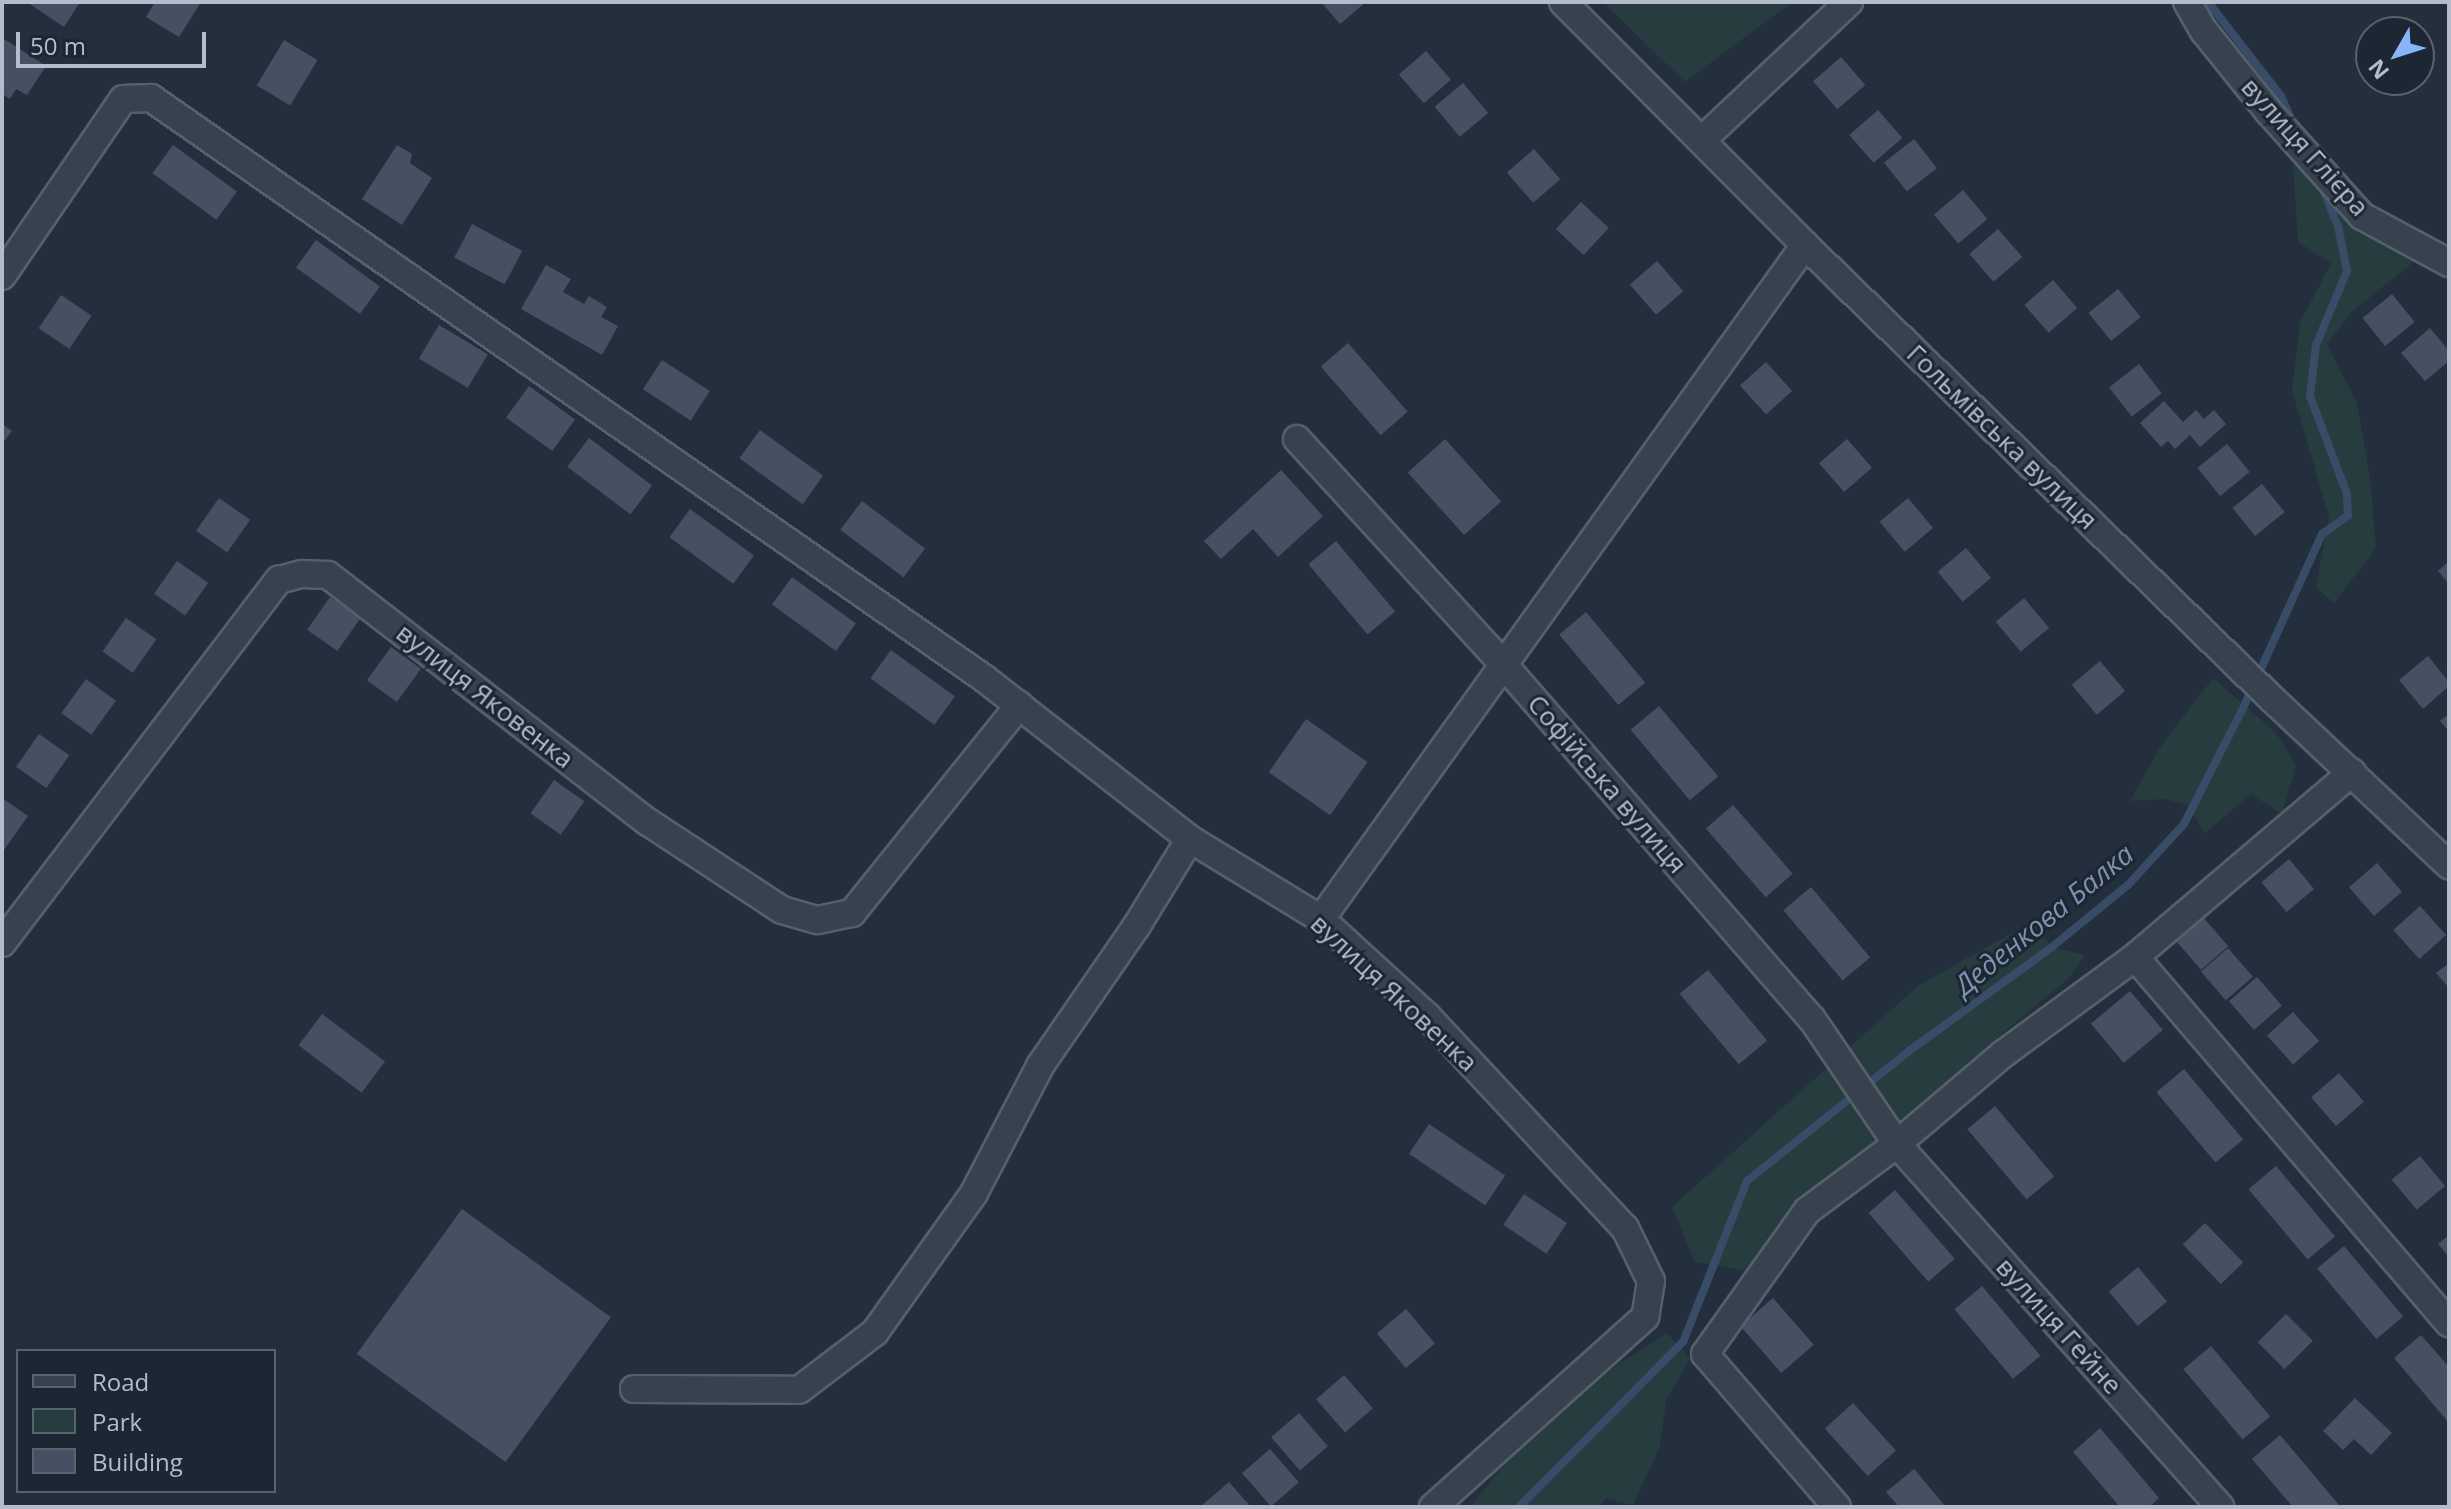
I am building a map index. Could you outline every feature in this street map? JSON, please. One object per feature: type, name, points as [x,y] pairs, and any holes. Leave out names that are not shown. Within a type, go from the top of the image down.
[{"type":"street","name":"Гольмівська вулиця","points":[[1563,2],[1805,245],[2272,699],[2449,865]]},
{"type":"street","points":[[1702,140],[1849,2]]},
{"type":"street","name":"вулиця Глієра","points":[[2187,2],[2204,31],[2269,112],[2362,216],[2449,263]]},
{"type":"street","name":"вулиця Яковенка","points":[[2,276],[123,99],[151,98],[1019,705],[1190,839],[1321,919],[1427,1016],[1625,1228],[1651,1281],[1645,1317],[1433,1507]]},
{"type":"street","points":[[1321,919],[1805,245]]},
{"type":"street","name":"Софійська вулиця","points":[[1297,439],[1503,664],[1812,1019],[1897,1144]]},
{"type":"street","name":"вулиця Яковенка","points":[[2,943],[279,580],[302,574],[328,575],[648,822],[782,910],[818,920],[852,913],[1019,705]]},
{"type":"street","points":[[1837,1507],[1705,1354],[1807,1211],[1897,1144],[2003,1054],[2135,957],[2352,772]]},
{"type":"street","points":[[634,1389],[799,1390],[875,1332],[974,1193],[1040,1066],[1136,927],[1190,839]]},
{"type":"street","points":[[2135,957],[2449,1323]]},
{"type":"street","name":"вулиця Гейне","points":[[1897,1144],[2220,1507]]},
{"type":"green space","points":[[1603,2],[1792,2],[1685,82]]},
{"type":"green space","points":[[2293,164],[2415,261],[2350,313],[2327,344],[2357,403],[2370,477],[2376,548],[2334,603],[2316,587],[2329,517],[2292,390],[2300,323],[2331,263],[2298,242]]},
{"type":"green space","points":[[2213,678],[2276,733],[2296,765],[2282,814],[2251,794],[2205,833],[2187,805],[2165,799],[2130,801],[2159,749]]},
{"type":"green space","points":[[2032,922],[2052,947],[2085,955],[2068,979],[1999,1036],[1746,1271],[1695,1262],[1672,1207],[1919,985]]},
{"type":"green space","points":[[1667,1333],[1690,1358],[1666,1401],[1660,1446],[1633,1505],[1606,1498],[1599,1507],[1470,1507],[1519,1447],[1588,1384]]},
{"type":"building","points":[[27,2],[80,2],[64,27]]},
{"type":"building","points":[[155,2],[201,2],[179,37],[146,17]]},
{"type":"building","points":[[1321,2],[1366,2],[1340,24]]},
{"type":"building","points":[[4,39],[46,66],[27,95],[16,89],[10,99],[2,94]]},
{"type":"building","points":[[284,40],[317,60],[290,106],[257,85]]},
{"type":"building","points":[[1426,51],[1451,80],[1424,103],[1399,75]]},
{"type":"building","points":[[1841,57],[1865,85],[1837,109],[1813,81]]},
{"type":"building","points":[[1463,83],[1488,113],[1460,137],[1435,107]]},
{"type":"building","points":[[1878,110],[1902,138],[1874,163],[1849,135]]},
{"type":"building","points":[[1914,139],[1937,168],[1907,192],[1884,162]]},
{"type":"building","points":[[173,145],[237,191],[216,220],[152,173]]},
{"type":"building","points":[[397,145],[412,154],[410,163],[432,178],[402,225],[362,199]]},
{"type":"building","points":[[1534,149],[1560,179],[1533,203],[1507,173]]},
{"type":"building","points":[[1963,190],[1987,219],[1958,244],[1934,214]]},
{"type":"building","points":[[1581,202],[1609,228],[1584,255],[1556,229]]},
{"type":"building","points":[[472,224],[522,251],[504,284],[454,258]]},
{"type":"building","points":[[1998,229],[2022,257],[1994,282],[1969,254]]},
{"type":"building","points":[[316,240],[380,286],[360,314],[296,268]]},
{"type":"building","points":[[1657,261],[1683,291],[1656,315],[1630,285]]},
{"type":"building","points":[[546,265],[571,279],[563,292],[584,304],[589,296],[607,307],[601,317],[618,326],[602,355],[521,309]]},
{"type":"building","points":[[2053,280],[2077,308],[2049,333],[2024,305]]},
{"type":"building","points":[[2118,289],[2141,317],[2111,341],[2088,313]]},
{"type":"building","points":[[2392,294],[2415,322],[2385,346],[2362,318]]},
{"type":"building","points":[[61,295],[92,316],[69,349],[39,328]]},
{"type":"building","points":[[439,325],[488,354],[468,388],[419,358]]},
{"type":"building","points":[[2430,328],[2449,351],[2449,361],[2425,381],[2401,353]]},
{"type":"building","points":[[1348,343],[1408,412],[1381,435],[1321,367]]},
{"type":"building","points":[[662,360],[710,391],[691,420],[643,389]]},
{"type":"building","points":[[1766,362],[1792,391],[1766,414],[1740,385]]},
{"type":"building","points":[[2139,364],[2162,393],[2132,417],[2109,387]]},
{"type":"building","points":[[529,386],[575,420],[552,451],[506,418]]},
{"type":"building","points":[[2164,401],[2183,422],[2196,410],[2204,419],[2214,410],[2226,424],[2200,447],[2190,435],[2175,449],[2168,441],[2161,447],[2140,423]]},
{"type":"building","points":[[2,424],[12,431],[2,444]]},
{"type":"building","points":[[760,430],[823,476],[803,504],[739,458]]},
{"type":"building","points":[[589,438],[652,486],[630,514],[567,467]]},
{"type":"building","points":[[1445,439],[1501,501],[1464,535],[1408,472]]},
{"type":"building","points":[[1847,439],[1872,468],[1844,492],[1819,463]]},
{"type":"building","points":[[2227,444],[2250,472],[2220,496],[2197,468]]},
{"type":"building","points":[[1281,470],[1323,516],[1278,557],[1253,529],[1221,559],[1204,541]]},
{"type":"building","points":[[2262,484],[2285,512],[2255,536],[2232,508]]},
{"type":"building","points":[[219,498],[250,520],[227,553],[196,531]]},
{"type":"building","points":[[1908,498],[1933,528],[1905,552],[1880,522]]},
{"type":"building","points":[[862,501],[925,549],[903,577],[840,530]]},
{"type":"building","points":[[690,509],[754,555],[733,584],[669,537]]},
{"type":"building","points":[[1336,541],[1395,611],[1368,635],[1308,564]]},
{"type":"building","points":[[1966,548],[1991,578],[1963,602],[1938,572]]},
{"type":"building","points":[[177,561],[208,583],[185,616],[154,594]]},
{"type":"building","points":[[2449,561],[2449,584],[2438,571]]},
{"type":"building","points":[[792,577],[856,623],[836,651],[772,605]]},
{"type":"building","points":[[330,597],[360,618],[337,651],[307,630]]},
{"type":"building","points":[[2024,598],[2049,628],[2021,652],[1996,622]]},
{"type":"building","points":[[1586,612],[1645,682],[1618,705],[1559,634]]},
{"type":"building","points":[[126,618],[156,639],[133,673],[102,652]]},
{"type":"building","points":[[391,647],[421,669],[397,702],[367,680]]},
{"type":"building","points":[[891,650],[955,696],[934,725],[870,678]]},
{"type":"building","points":[[2428,656],[2449,686],[2423,709],[2399,680]]},
{"type":"building","points":[[2100,661],[2125,691],[2097,715],[2072,685]]},
{"type":"building","points":[[86,679],[116,701],[91,735],[61,713]]},
{"type":"building","points":[[1659,706],[1718,776],[1690,800],[1631,730]]},
{"type":"building","points":[[2449,714],[2449,731],[2440,721]]},
{"type":"building","points":[[1306,719],[1367,762],[1330,815],[1269,772]]},
{"type":"building","points":[[39,734],[69,755],[46,788],[16,767]]},
{"type":"building","points":[[554,780],[584,801],[561,835],[530,814]]},
{"type":"building","points":[[2,798],[28,816],[4,850],[2,848]]},
{"type":"building","points":[[1733,805],[1793,874],[1766,897],[1706,829]]},
{"type":"building","points":[[2289,859],[2314,889],[2286,912],[2261,882]]},
{"type":"building","points":[[2377,863],[2402,892],[2374,916],[2349,887]]},
{"type":"building","points":[[1811,887],[1870,957],[1843,981],[1783,910]]},
{"type":"building","points":[[2420,906],[2446,935],[2419,959],[2393,930]]},
{"type":"building","points":[[2202,916],[2228,946],[2201,970],[2175,940]]},
{"type":"building","points":[[2228,948],[2253,977],[2226,1000],[2201,972]]},
{"type":"building","points":[[2449,963],[2449,988],[2436,973]]},
{"type":"building","points":[[1708,970],[1767,1040],[1739,1064],[1680,994]]},
{"type":"building","points":[[2257,977],[2282,1006],[2254,1030],[2229,1001]]},
{"type":"building","points":[[2130,991],[2163,1030],[2124,1063],[2091,1024]]},
{"type":"building","points":[[2293,1012],[2319,1041],[2293,1064],[2267,1035]]},
{"type":"building","points":[[322,1014],[385,1062],[362,1093],[299,1045]]},
{"type":"building","points":[[2184,1069],[2243,1139],[2216,1163],[2156,1092]]},
{"type":"building","points":[[2339,1073],[2364,1102],[2336,1126],[2311,1097]]},
{"type":"building","points":[[1995,1106],[2054,1176],[2027,1200],[1967,1129]]},
{"type":"building","points":[[1429,1124],[1505,1175],[1485,1205],[1409,1154]]},
{"type":"building","points":[[2420,1156],[2445,1186],[2417,1210],[2392,1180]]},
{"type":"building","points":[[2276,1166],[2335,1236],[2308,1260],[2248,1189]]},
{"type":"building","points":[[1895,1190],[1955,1259],[1928,1282],[1869,1213]]},
{"type":"building","points":[[1524,1194],[1567,1223],[1546,1254],[1503,1225]]},
{"type":"building","points":[[462,1209],[611,1317],[506,1462],[357,1354]]},
{"type":"building","points":[[2205,1223],[2243,1263],[2221,1284],[2183,1245]]},
{"type":"building","points":[[2449,1235],[2449,1257],[2438,1244]]},
{"type":"building","points":[[2344,1246],[2403,1316],[2376,1339],[2317,1268]]},
{"type":"building","points":[[2138,1267],[2167,1301],[2138,1326],[2109,1291]]},
{"type":"building","points":[[1982,1286],[2040,1356],[2013,1379],[1954,1309]]},
{"type":"building","points":[[1773,1298],[1814,1345],[1781,1373],[1741,1326]]},
{"type":"building","points":[[1406,1309],[1435,1343],[1406,1368],[1377,1333]]},
{"type":"building","points":[[2286,1314],[2313,1341],[2285,1369],[2258,1342]]},
{"type":"building","points":[[2421,1335],[2449,1367],[2449,1423],[2394,1358]]},
{"type":"building","points":[[2211,1346],[2270,1416],[2243,1440],[2183,1369]]},
{"type":"building","points":[[1344,1375],[1373,1408],[1345,1432],[1316,1399]]},
{"type":"building","points":[[2355,1398],[2392,1433],[2371,1455],[2354,1439],[2343,1450],[2323,1431]]},
{"type":"building","points":[[1853,1403],[1896,1451],[1868,1476],[1825,1428]]},
{"type":"building","points":[[1299,1413],[1328,1446],[1300,1470],[1271,1437]]},
{"type":"building","points":[[2100,1428],[2159,1498],[2149,1507],[2120,1507],[2073,1452]]},
{"type":"building","points":[[2280,1435],[2339,1505],[2337,1507],[2293,1507],[2252,1459]]},
{"type":"building","points":[[1270,1449],[1299,1482],[1271,1506],[1242,1473]]},
{"type":"building","points":[[1914,1469],[1946,1507],[1899,1507],[1886,1492]]},
{"type":"building","points":[[1229,1482],[1251,1507],[1200,1507]]},
{"type":"waterway","name":"Деденкова Балка","points":[[2208,2],[2281,96],[2294,125]]},
{"type":"waterway","name":"Деденкова Балка","points":[[1519,1507],[1683,1342],[1747,1181],[1909,1051],[2052,947],[2129,884],[2184,824],[2244,706],[2322,534],[2348,516],[2347,494],[2310,396],[2316,345],[2347,271],[2338,226],[2321,185]]}]
